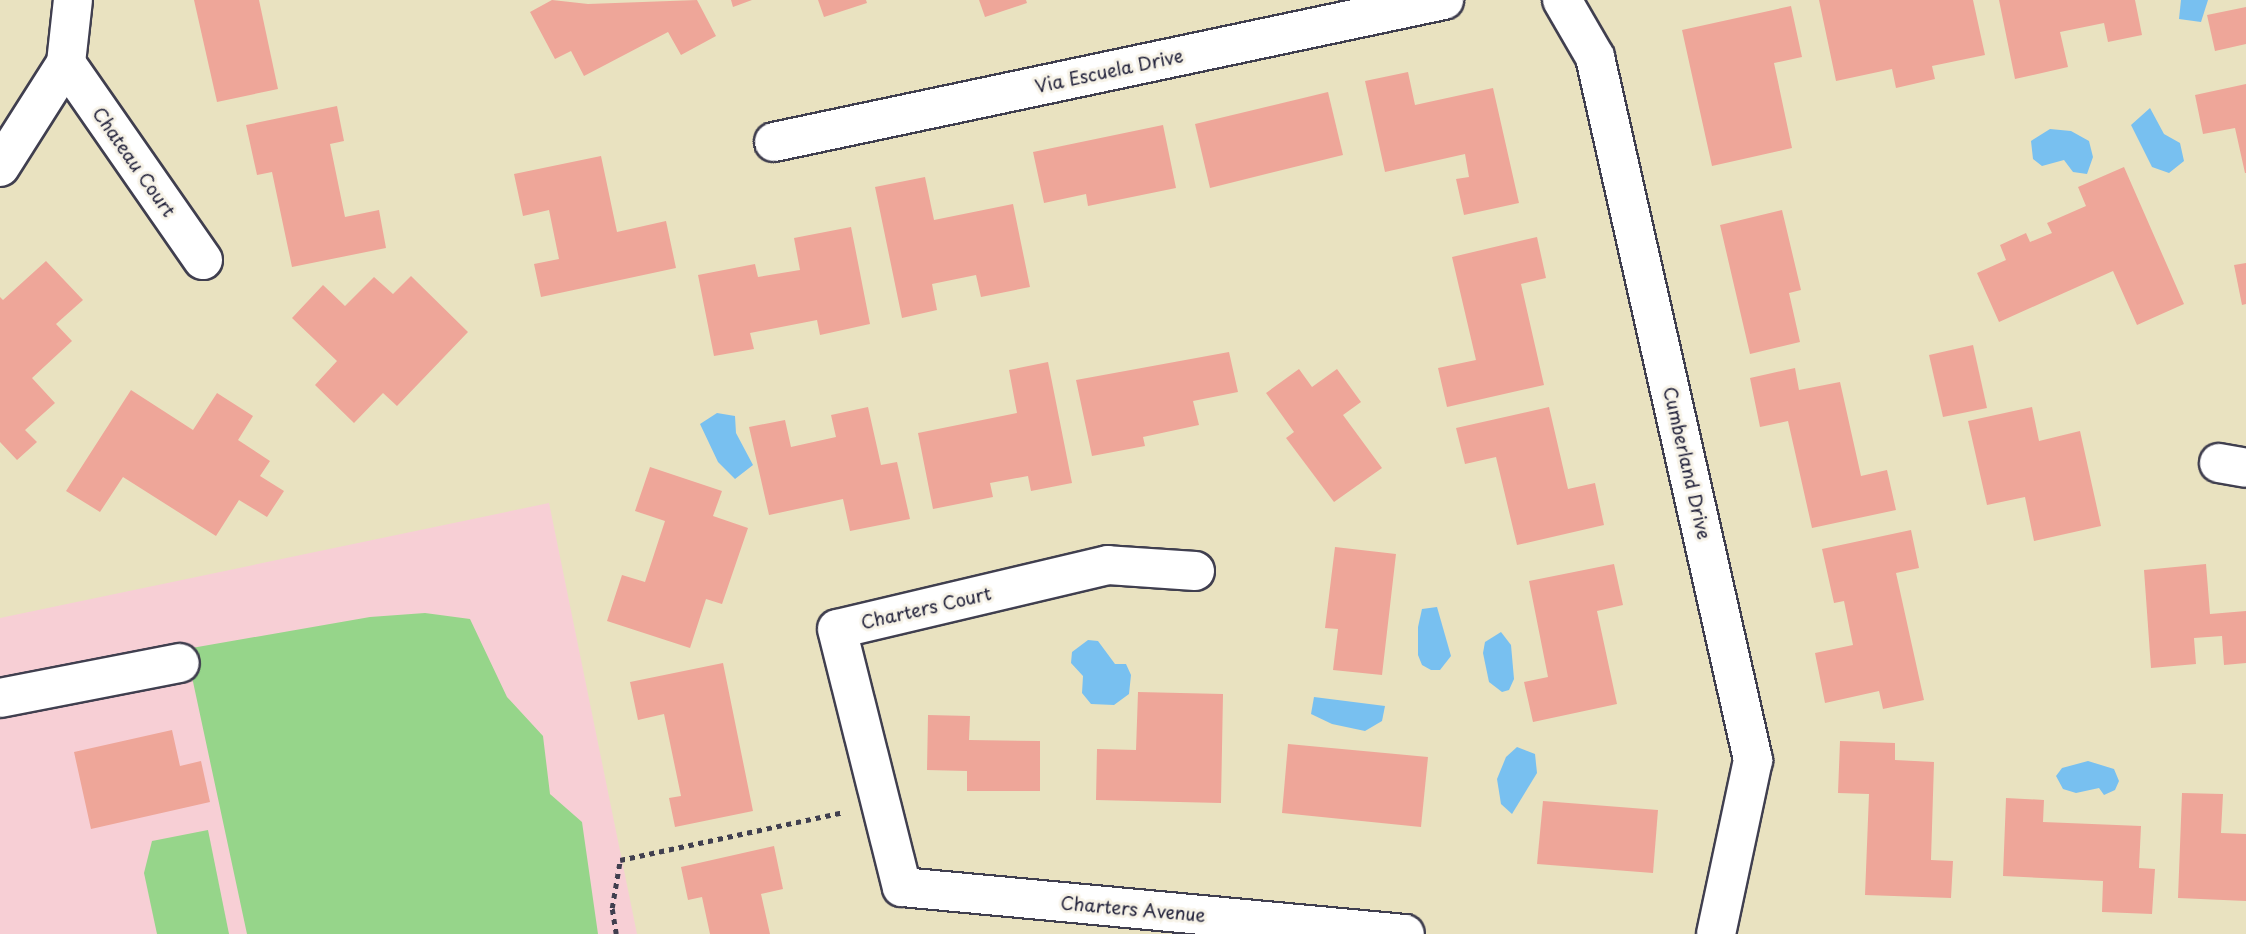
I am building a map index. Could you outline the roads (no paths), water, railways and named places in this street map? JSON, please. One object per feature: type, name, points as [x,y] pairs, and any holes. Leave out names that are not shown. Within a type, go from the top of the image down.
[{"type":"street","points":[[0,167],[65,63],[73,0]]},
{"type":"street","name":"Via Escuela Drive","points":[[774,142],[1444,0]]},
{"type":"street","name":"Cumberland Drive","points":[[1562,0],[1595,57],[1753,760],[1716,934]]},
{"type":"street","name":"Chateau Court","points":[[65,63],[203,260]]},
{"type":"street","name":"Charters Court","points":[[902,887],[837,629],[1108,565],[1195,571]]},
{"type":"street","points":[[0,698],[180,663]]},
{"type":"street","name":"Charters Avenue","points":[[902,887],[1405,934]]},
{"type":"water","points":[[2181,0],[2208,0],[2201,22],[2179,19]]},
{"type":"water","points":[[2150,108],[2164,134],[2180,143],[2184,161],[2169,173],[2152,167],[2131,125]]},
{"type":"water","points":[[2050,129],[2071,131],[2089,141],[2093,157],[2087,174],[2073,172],[2064,160],[2042,166],[2033,159],[2031,141]]},
{"type":"water","points":[[717,413],[735,416],[736,433],[753,465],[735,479],[718,462],[700,424]]},
{"type":"water","points":[[1437,607],[1451,656],[1440,670],[1431,670],[1422,665],[1418,655],[1418,627],[1422,609]]},
{"type":"water","points":[[1501,632],[1511,645],[1514,679],[1509,690],[1502,692],[1489,682],[1483,653],[1485,642]]},
{"type":"water","points":[[1088,640],[1098,641],[1115,664],[1126,664],[1131,675],[1129,694],[1114,705],[1091,704],[1082,693],[1083,676],[1071,663],[1072,652]]},
{"type":"water","points":[[1314,697],[1385,706],[1382,721],[1365,731],[1332,724],[1311,714]]},
{"type":"water","points":[[1517,747],[1535,754],[1537,773],[1512,814],[1501,804],[1497,779],[1506,757]]},
{"type":"water","points":[[2088,761],[2114,769],[2119,781],[2115,790],[2104,795],[2099,788],[2076,793],[2063,789],[2056,776],[2062,768]]}]
